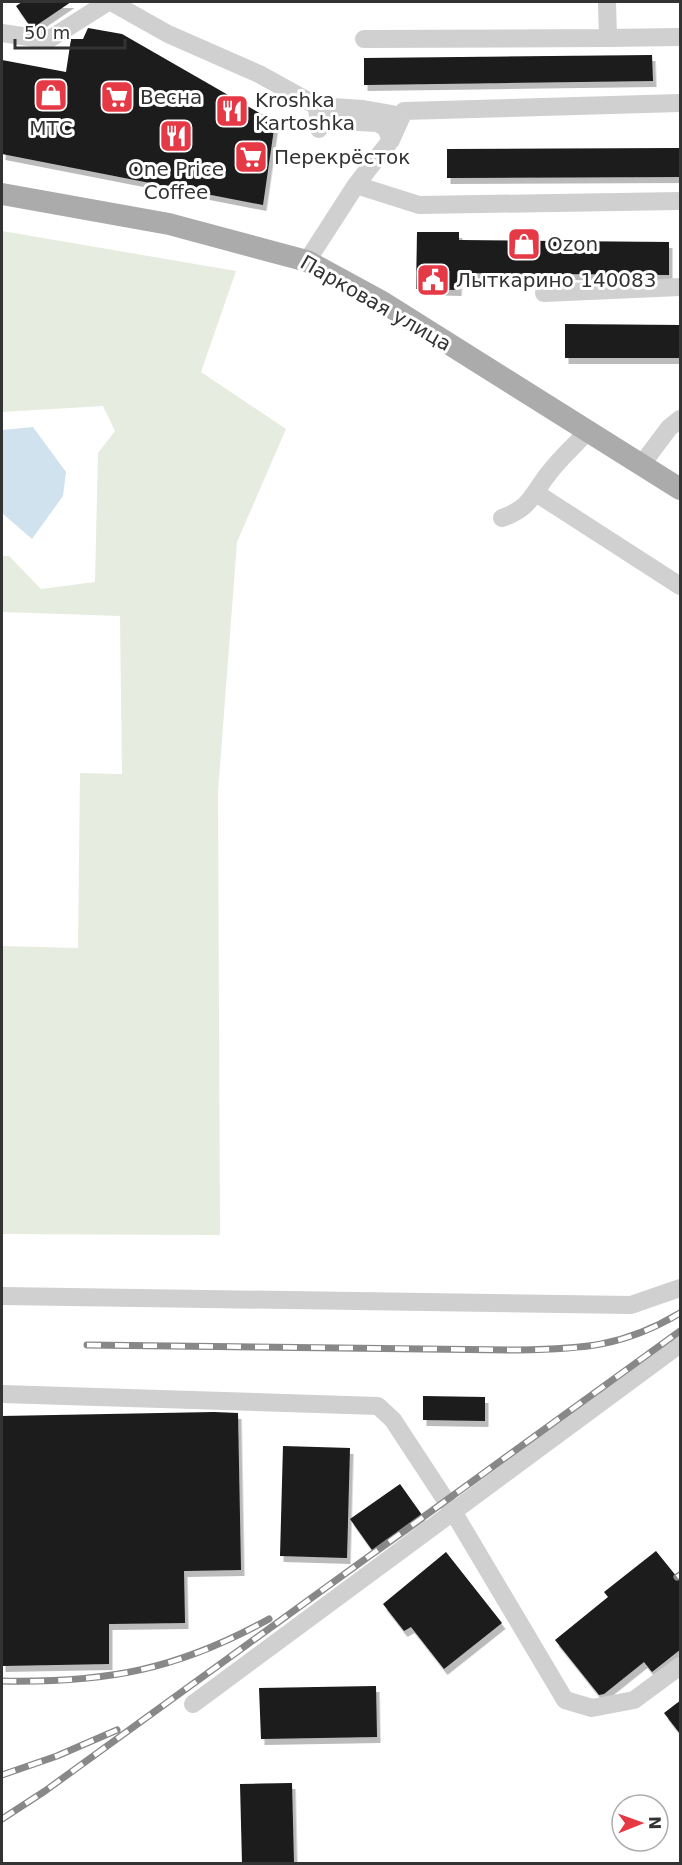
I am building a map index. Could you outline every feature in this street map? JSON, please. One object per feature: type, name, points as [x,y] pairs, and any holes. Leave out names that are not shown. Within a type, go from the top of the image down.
[{"type":"main road","name":"Парковая улица","points":[[2,194],[169,224],[307,261],[384,303],[681,489]]},
{"type":"street","points":[[2,33],[48,40],[110,2],[168,34],[259,74],[316,106],[357,122],[378,123],[386,128],[391,140]]},
{"type":"street","points":[[607,2],[608,38]]},
{"type":"street","points":[[364,39],[681,37]]},
{"type":"street","points":[[307,261],[356,185],[391,140],[404,111],[681,103]]},
{"type":"street","points":[[316,106],[363,109],[392,114],[399,118]]},
{"type":"street","points":[[316,106],[319,129]]},
{"type":"street","points":[[356,185],[419,205],[681,201]]},
{"type":"street","points":[[544,293],[681,287]]},
{"type":"street","points":[[642,464],[669,428],[681,419]]},
{"type":"street","points":[[502,518],[518,513],[536,493],[548,474],[588,431]]},
{"type":"street","points":[[536,493],[681,586]]},
{"type":"street","points":[[2,1296],[631,1305],[681,1288]]},
{"type":"street","points":[[193,1704],[454,1514],[681,1344]]},
{"type":"street","points":[[2,1394],[378,1406],[393,1420],[454,1514],[565,1700],[592,1708],[634,1700],[681,1666]]},
{"type":"shaded area","points":[[2,231],[236,271],[201,372],[286,429],[237,542],[218,792],[220,1235],[2,1234],[2,946],[78,948],[80,773],[122,774],[120,616],[2,612],[2,556],[9,556],[41,589],[95,582],[98,453],[115,431],[103,406],[2,412]]},
{"type":"water","points":[[33,427],[66,472],[63,496],[32,539],[2,513],[2,430]]},
{"type":"building","points":[[22,2],[71,2],[34,27],[30,26],[16,6]]},
{"type":"building","name":"Весна","points":[[88,28],[122,34],[275,122],[263,205],[2,154],[2,60],[66,72],[71,39],[83,39]]},
{"type":"building","points":[[652,55],[653,81],[364,85],[364,58]]},
{"type":"building","points":[[681,148],[681,177],[447,178],[447,149]]},
{"type":"building","points":[[417,232],[459,232],[459,240],[669,242],[669,275],[459,273],[458,290],[416,289]]},
{"type":"building","points":[[565,324],[681,325],[681,358],[565,358]]},
{"type":"building","points":[[423,1396],[485,1397],[485,1421],[423,1420]]},
{"type":"building","points":[[238,1413],[241,1570],[184,1571],[185,1623],[109,1624],[109,1664],[2,1666],[2,1416]]},
{"type":"building","points":[[283,1446],[350,1448],[347,1558],[280,1556]]},
{"type":"building","points":[[400,1484],[422,1515],[372,1550],[350,1519]]},
{"type":"building","points":[[656,1551],[681,1582],[681,1649],[652,1672],[644,1662],[604,1694],[599,1695],[555,1640],[608,1597],[604,1592]]},
{"type":"building","points":[[446,1552],[502,1623],[444,1669],[411,1627],[404,1631],[383,1604]]},
{"type":"building","points":[[376,1686],[377,1737],[261,1739],[259,1688]]},
{"type":"building","points":[[681,1700],[681,1735],[664,1713]]},
{"type":"building","points":[[292,1783],[294,1863],[242,1863],[240,1784]]},
{"type":"railway","points":[[87,1345],[562,1349],[621,1339],[640,1333],[680,1313]]},
{"type":"railway","points":[[2,1819],[45,1791],[680,1331]]},
{"type":"railway","points":[[2,1681],[75,1679],[140,1670],[172,1662],[203,1650],[269,1619]]},
{"type":"railway","points":[[2,1775],[57,1756],[117,1730]]},
{"type":"place","name":"МТС","points":[[51,95]]},
{"type":"place","name":"Весна","points":[[117,97]]},
{"type":"place","name":"Kroshka Kartoshka","points":[[232,111]]},
{"type":"place","name":"One Price Coffee","points":[[176,136]]},
{"type":"place","name":"Перекрёсток","points":[[251,157]]},
{"type":"place","name":"Ozon","points":[[524,244]]},
{"type":"place","name":"Лыткарино 140083","points":[[433,280]]}]
